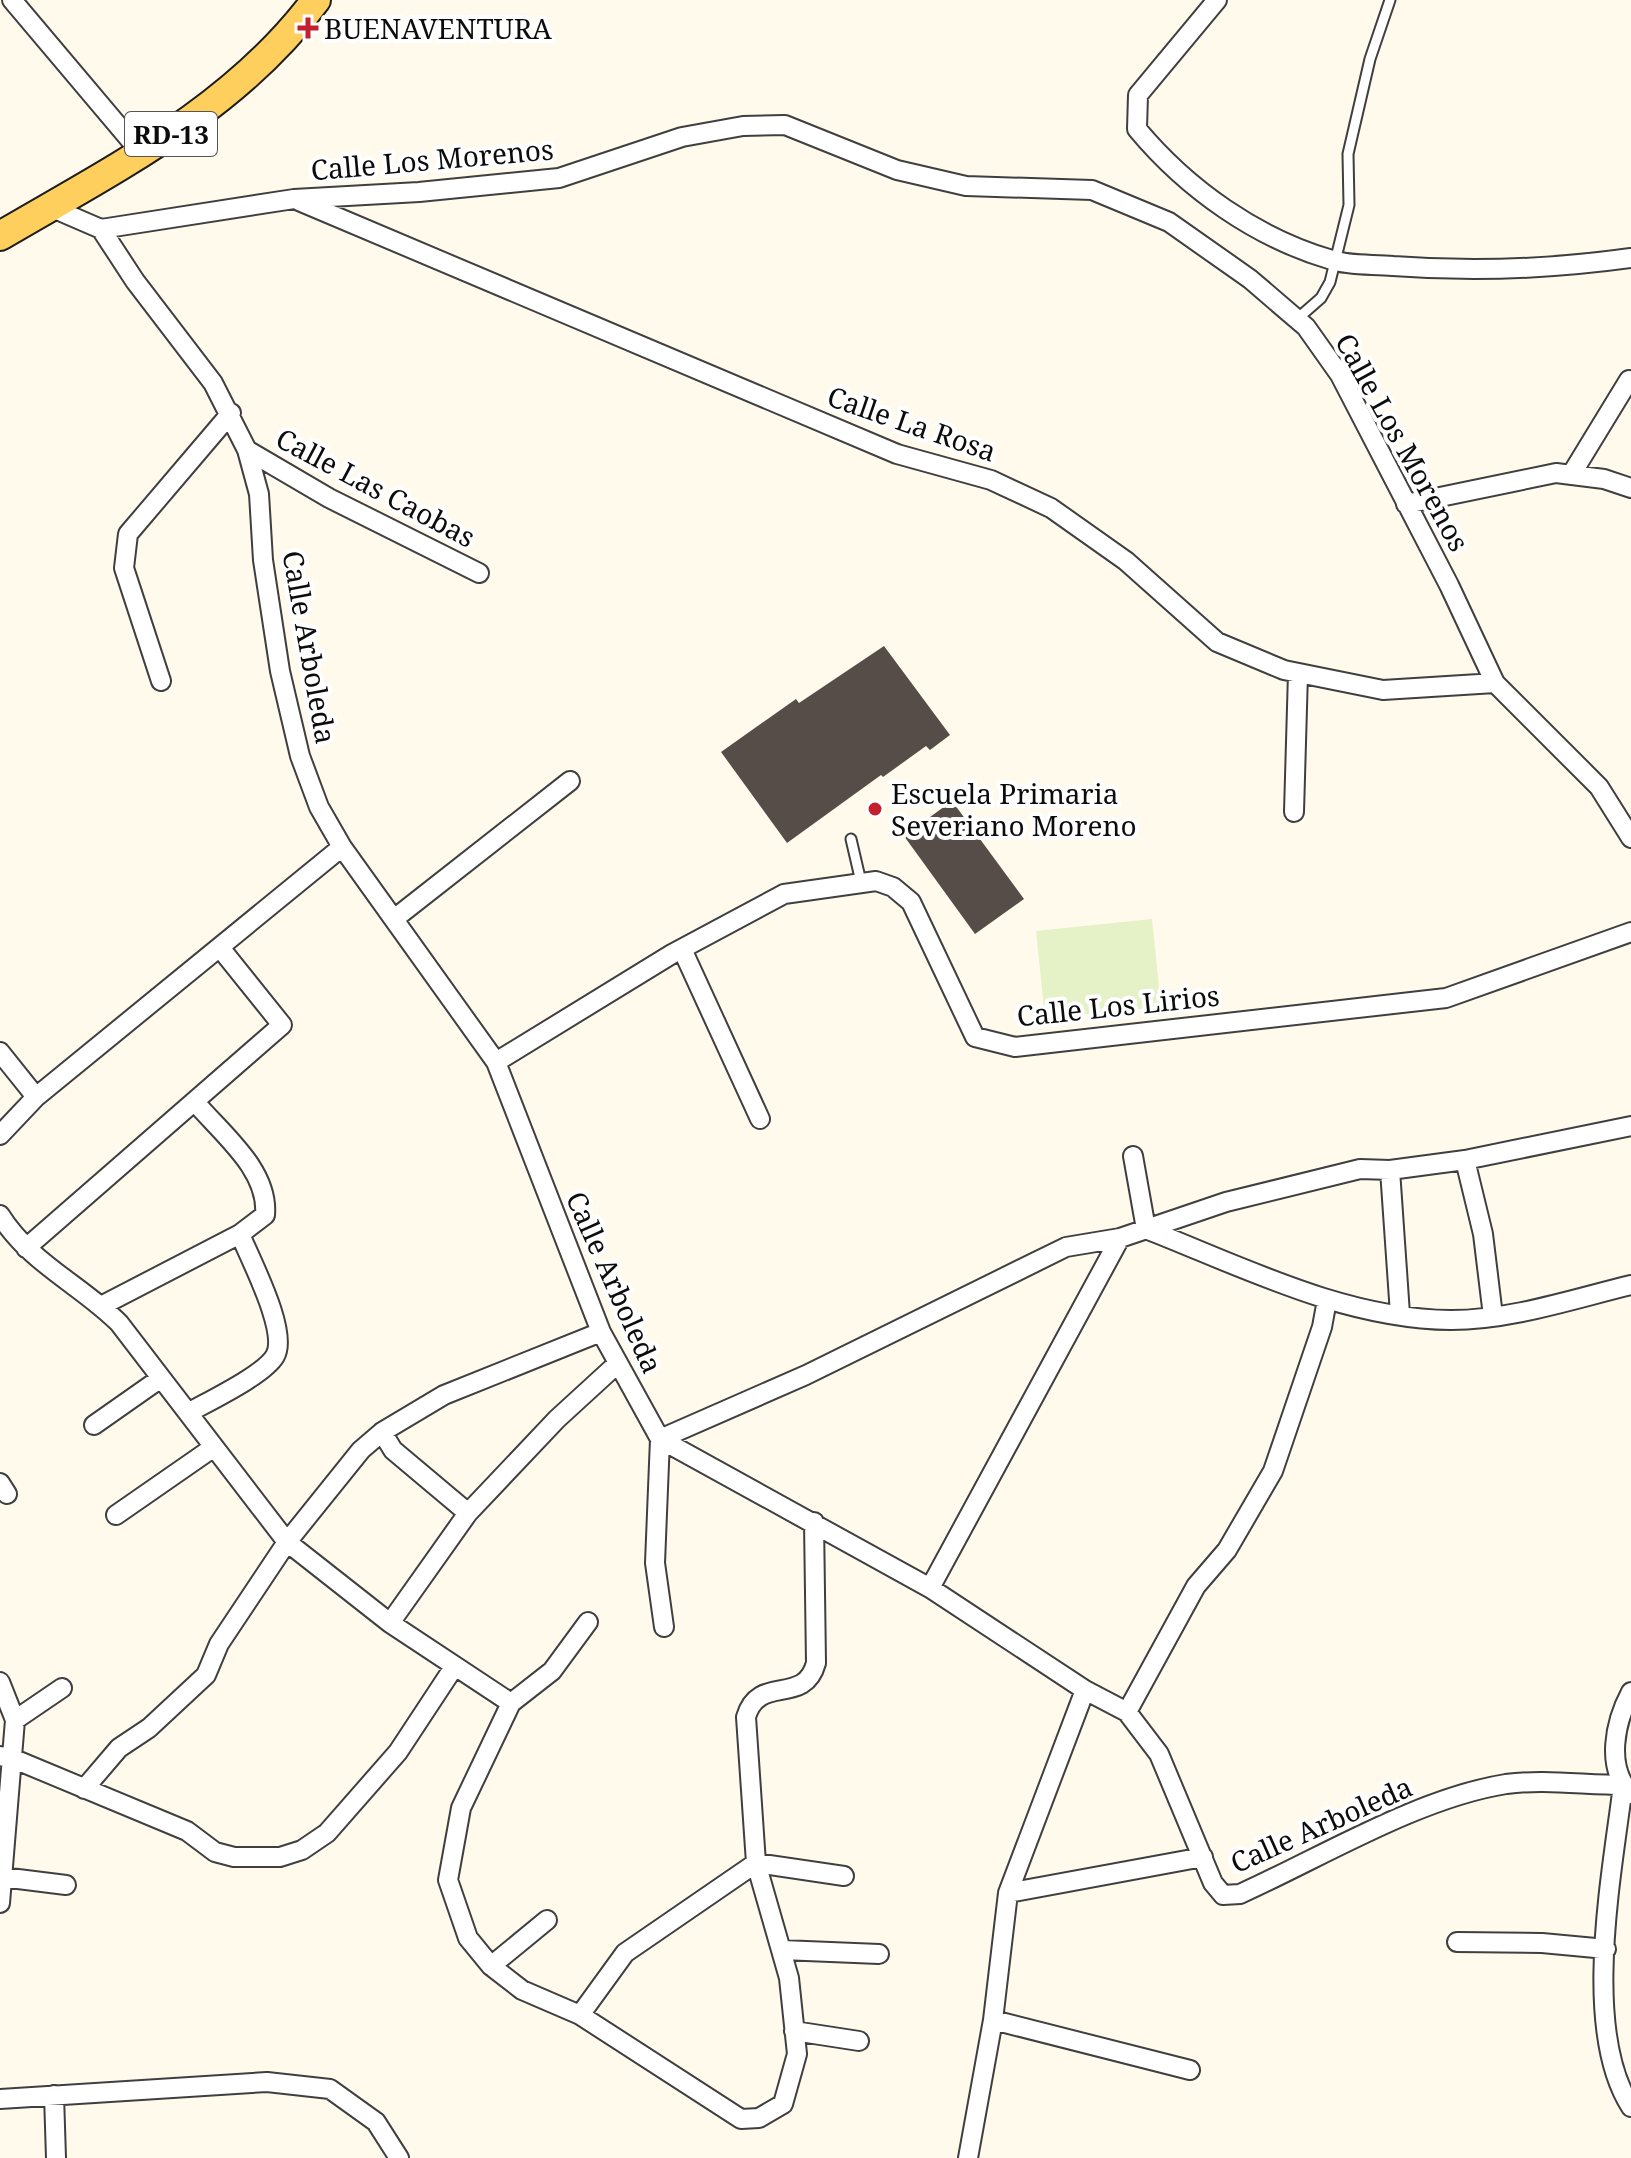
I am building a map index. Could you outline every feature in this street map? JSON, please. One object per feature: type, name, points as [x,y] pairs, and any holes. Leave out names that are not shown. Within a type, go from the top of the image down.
[{"type":"main road","name":"RD-13","points":[[0,236],[142,154],[262,63],[316,0]]},
{"type":"street","points":[[12,0],[142,154]]},
{"type":"street","points":[[1217,0],[1138,95],[1137,129],[1162,159],[1254,230],[1334,261],[1439,269],[1565,267],[1631,258]]},
{"type":"street","name":"Calle Los Morenos","points":[[101,229],[294,199],[419,192],[559,178],[682,137],[743,126],[785,125],[897,170],[966,186],[1092,190],[1169,222],[1250,279],[1297,319],[1340,375],[1495,683],[1599,787],[1631,838]]},
{"type":"street","name":"Calle La Rosa","points":[[294,199],[897,454],[991,480],[1051,508],[1126,561],[1217,642],[1298,673],[1383,690],[1495,683]]},
{"type":"street","points":[[50,207],[101,229]]},
{"type":"street","name":"Calle Arboleda","points":[[101,229],[135,281],[213,383],[231,413],[247,450],[259,494],[263,560],[280,671],[300,756],[319,807],[342,847],[496,1062],[601,1332],[616,1365],[660,1439],[930,1588],[1085,1690],[1127,1712],[1159,1754],[1213,1883],[1223,1895],[1240,1894],[1400,1818],[1463,1795],[1508,1784],[1627,1790]]},
{"type":"street","points":[[1571,475],[1629,380]]},
{"type":"street","points":[[161,681],[124,568],[128,534],[231,413]]},
{"type":"street","name":"Calle Las Caobas","points":[[247,450],[329,498],[479,573]]},
{"type":"street","points":[[1406,504],[1556,473],[1631,488]]},
{"type":"street","points":[[1294,812],[1298,673]]},
{"type":"street","points":[[394,919],[570,781]]},
{"type":"street","points":[[0,1135],[36,1097],[221,949],[342,847]]},
{"type":"street","name":"Calle Los Lirios","points":[[496,1062],[682,949],[784,894],[861,882],[876,881],[893,887],[911,902],[975,1037],[1015,1047],[1446,998],[1631,932]]},
{"type":"street","points":[[26,1248],[282,1025],[221,949]]},
{"type":"street","points":[[682,949],[760,1119]]},
{"type":"street","points":[[0,1052],[36,1097]]},
{"type":"street","points":[[101,1306],[240,1234],[265,1215],[267,1197],[257,1175],[195,1102]]},
{"type":"street","points":[[664,1627],[655,1563],[660,1439],[806,1375],[1066,1247],[1120,1238],[1226,1202],[1345,1172],[1390,1170],[1465,1160],[1631,1126]]},
{"type":"street","points":[[1133,1156],[1146,1229]]},
{"type":"street","points":[[1465,1160],[1483,1234],[1493,1316]]},
{"type":"street","points":[[1390,1170],[1400,1314]]},
{"type":"street","points":[[0,1215],[26,1248],[76,1291],[101,1306],[161,1378],[287,1542],[390,1623],[511,1703]]},
{"type":"street","points":[[1146,1229],[1327,1300],[1450,1320],[1493,1316],[1631,1285]]},
{"type":"street","points":[[188,1413],[275,1357],[279,1342],[275,1319],[240,1234]]},
{"type":"street","points":[[930,1588],[1120,1238]]},
{"type":"street","points":[[1127,1712],[1196,1586],[1227,1550],[1273,1471],[1322,1327],[1327,1300]]},
{"type":"street","points":[[84,1789],[119,1748],[149,1728],[206,1675],[219,1644],[287,1542],[334,1482],[382,1432],[444,1395],[601,1332]]},
{"type":"street","points":[[390,1623],[468,1513],[557,1419],[616,1365]]},
{"type":"street","points":[[94,1425],[161,1378]]},
{"type":"street","points":[[382,1432],[393,1450],[468,1513]]},
{"type":"street","points":[[116,1515],[214,1447]]},
{"type":"street","points":[[588,1622],[552,1671],[511,1703],[461,1808],[448,1880],[468,1938],[491,1966],[522,1990],[580,2015],[741,2119],[759,2118],[783,2104],[797,2054],[782,1950],[756,1863],[746,1717],[750,1703],[762,1694],[803,1686],[811,1679],[816,1663],[814,1522]]},
{"type":"street","points":[[7,1758],[187,1831],[215,1852],[234,1857],[280,1857],[302,1850],[327,1833],[398,1752],[454,1667]]},
{"type":"street","points":[[0,1682],[15,1720],[7,1758],[0,1903]]},
{"type":"street","points":[[15,1720],[62,1688]]},
{"type":"street","points":[[968,2158],[993,2020],[1008,1893],[1085,1690]]},
{"type":"street","points":[[1631,1692],[1622,1708],[1615,1748],[1615,1764],[1627,1790],[1606,1949],[1604,2005],[1612,2067],[1631,2107]]},
{"type":"street","points":[[1008,1893],[1203,1857]]},
{"type":"street","points":[[580,2015],[625,1953],[756,1863],[844,1876]]},
{"type":"street","points":[[2,1877],[66,1885]]},
{"type":"street","points":[[491,1966],[547,1920]]},
{"type":"street","points":[[1457,1942],[1542,1943],[1606,1949]]},
{"type":"street","points":[[782,1950],[879,1954]]},
{"type":"street","points":[[993,2020],[1190,2070]]},
{"type":"street","points":[[794,2031],[859,2041]]},
{"type":"street","points":[[0,2099],[267,2082],[330,2089],[376,2122],[399,2158]]},
{"type":"street","points":[[54,2095],[56,2158]]},
{"type":"lane","points":[[1297,319],[1321,298],[1330,282],[1349,205],[1348,154],[1370,59],[1390,0]]},
{"type":"lane","points":[[851,839],[861,882]]},
{"type":"green space","points":[[1152,919],[1161,1007],[1045,1018],[1036,931]]},
{"type":"building","points":[[884,646],[950,735],[930,750],[926,746],[883,777],[881,775],[787,843],[721,752],[796,699],[799,703]]},
{"type":"building","points":[[952,801],[1024,899],[975,934],[904,836]]},
{"type":"place","name":"BUENAVENTURA","points":[[308,28]]},
{"type":"place","name":"Escuela Primaria Severiano Moreno","points":[[875,809]]}]
